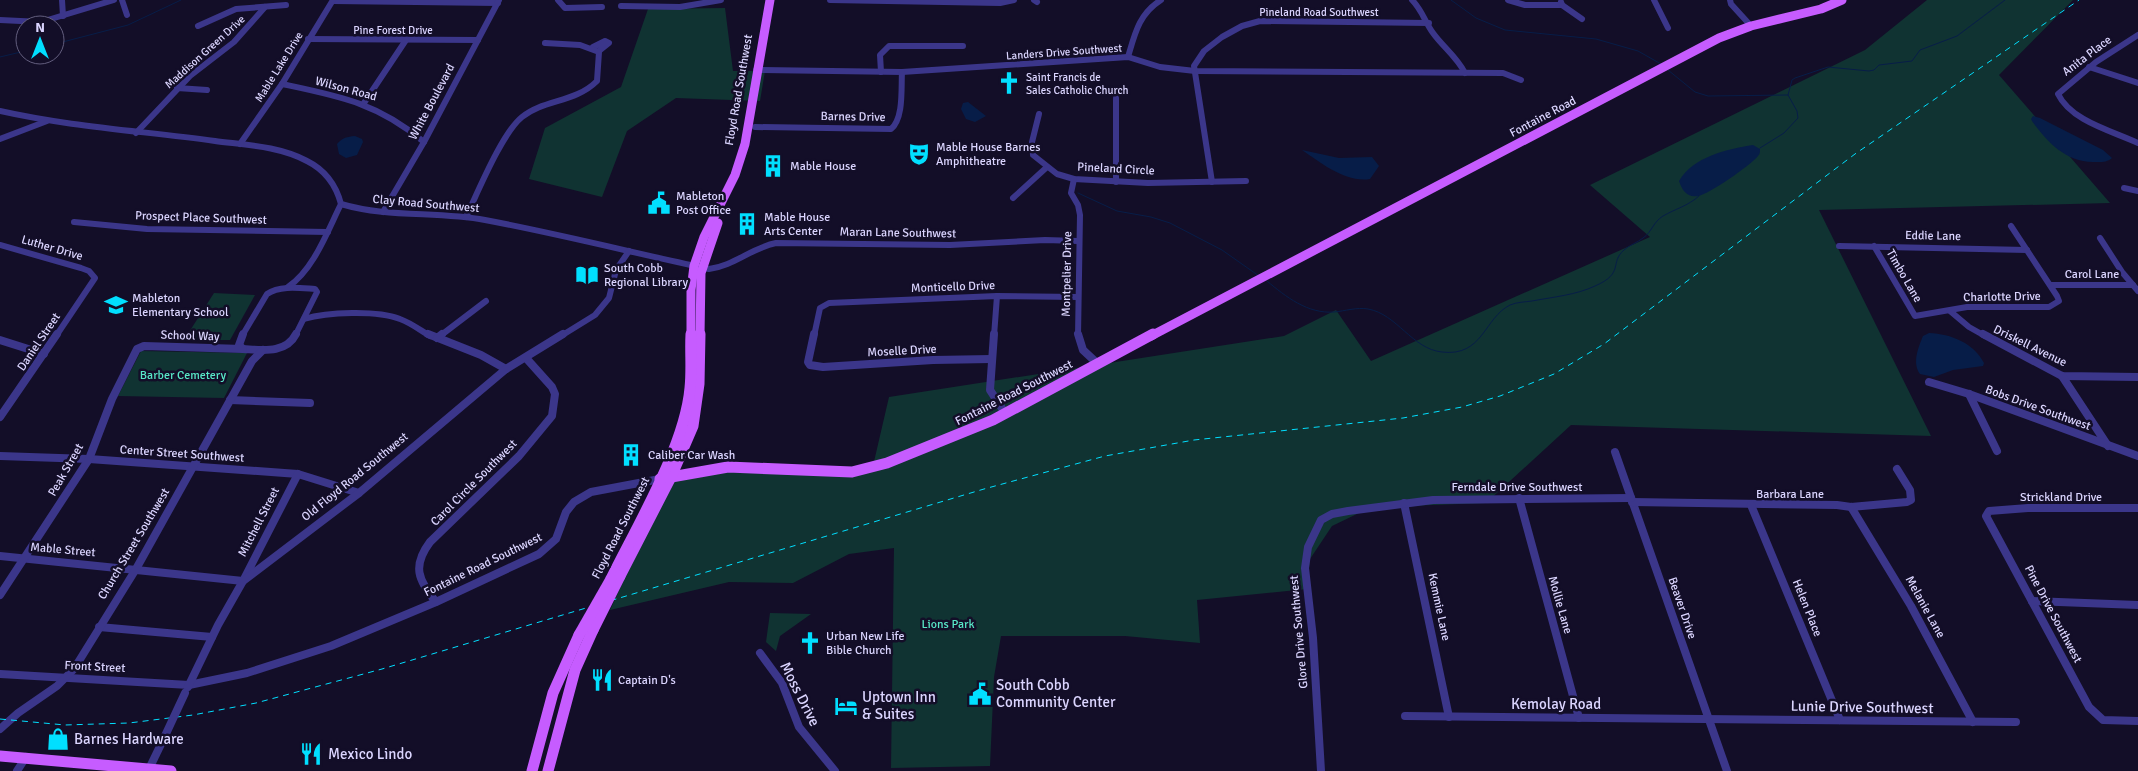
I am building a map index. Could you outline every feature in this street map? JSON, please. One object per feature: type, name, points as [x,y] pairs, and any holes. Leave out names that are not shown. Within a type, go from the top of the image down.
[{"type":"main road","name":"Floyd Road Southwest","points":[[698,267],[745,165],[755,127],[760,70],[770,0]]},
{"type":"main road","name":"Floyd Road Southwest","points":[[548,771],[575,670],[616,578],[666,478],[679,436],[688,401],[691,377],[691,290],[704,237],[740,162],[749,127],[774,0]]},
{"type":"main road","name":"Fontaine Road","points":[[1262,276],[1531,138],[1719,38],[1751,26],[1820,9],[1842,0]]},
{"type":"main road","name":"Fontaine Road Southwest","points":[[666,478],[728,467],[841,472],[858,471],[886,463],[946,440],[1005,413],[1262,276]]},
{"type":"main road","name":"Floyd Road Southwest","points":[[532,771],[553,693],[579,635],[616,578]]},
{"type":"main road","points":[[0,756],[172,771]]},
{"type":"street","points":[[62,0],[63,15]]},
{"type":"street","points":[[65,15],[114,0]]},
{"type":"street","points":[[122,0],[127,15]]},
{"type":"street","points":[[333,0],[498,1]]},
{"type":"street","name":"Mable Lake Drive","points":[[240,144],[282,84],[333,0]]},
{"type":"street","points":[[558,0],[560,5],[565,8],[602,7]]},
{"type":"street","points":[[674,8],[679,0]]},
{"type":"street","points":[[621,6],[674,8],[721,0]]},
{"type":"street","points":[[830,0],[1000,3],[1014,0]]},
{"type":"street","points":[[1128,57],[1138,20],[1152,4],[1161,0]]},
{"type":"street","points":[[1412,0],[1422,10],[1438,39],[1457,57],[1465,73]]},
{"type":"street","points":[[1508,0],[1525,6],[1561,2],[1582,19]]},
{"type":"street","points":[[1654,0],[1668,28]]},
{"type":"street","points":[[1730,0],[1736,11],[1751,26]]},
{"type":"street","name":"White Boulevard","points":[[383,212],[424,142],[498,1]]},
{"type":"street","points":[[198,26],[236,9],[286,5]]},
{"type":"street","name":"Maddison Green Drive","points":[[136,133],[177,88],[202,66],[229,47],[265,7]]},
{"type":"street","points":[[0,20],[15,21]]},
{"type":"street","name":"Pineland Road Southwest","points":[[1195,71],[1196,61],[1201,53],[1247,23],[1273,21],[1429,23]]},
{"type":"street","name":"Anita Place","points":[[2138,36],[2128,39],[2089,67],[2058,94],[2061,103],[2085,118],[2138,142]]},
{"type":"street","name":"Pine Forest Drive","points":[[308,39],[478,40]]},
{"type":"street","points":[[364,103],[406,40]]},
{"type":"street","points":[[882,41],[889,46],[963,46]]},
{"type":"street","points":[[466,217],[515,124],[531,112],[584,93],[597,81],[600,56],[596,49],[545,43]]},
{"type":"street","points":[[881,72],[880,55],[889,46]]},
{"type":"street","name":"Landers Drive Southwest","points":[[760,70],[902,72],[1128,57],[1160,67],[1195,71],[1503,73],[1521,80]]},
{"type":"street","points":[[2089,67],[2138,82]]},
{"type":"street","points":[[1195,71],[1212,182]]},
{"type":"street","name":"Barnes Drive","points":[[755,127],[891,129],[896,126],[900,113],[902,72]]},
{"type":"street","name":"Wilson Road","points":[[282,84],[364,103],[406,126],[424,142]]},
{"type":"street","points":[[177,88],[208,90]]},
{"type":"street","points":[[1116,98],[1116,182]]},
{"type":"street","points":[[0,111],[112,131],[240,144],[281,151],[309,162],[330,177],[341,204],[328,232],[297,282],[285,289]]},
{"type":"street","name":"Pineland Circle","points":[[1039,114],[1032,142],[1033,155],[1057,174],[1074,179],[1116,182],[1246,181]]},
{"type":"street","points":[[0,139],[48,121]]},
{"type":"street","points":[[1013,198],[1047,167]]},
{"type":"street","name":"Montpelier Drive","points":[[1074,179],[1071,193],[1080,212],[1078,241],[1079,340],[1083,350],[1098,364]]},
{"type":"street","points":[[2124,188],[2138,191]]},
{"type":"street","name":"Clay Road Southwest","points":[[341,204],[383,212],[466,217],[698,267]]},
{"type":"street","name":"Prospect Place Southwest","points":[[74,222],[148,229],[328,232]]},
{"type":"street","name":"Charlotte Drive","points":[[1915,316],[1967,307],[2049,307],[2059,301],[2051,285],[2011,226]]},
{"type":"street","name":"Maran Lane Southwest","points":[[698,267],[715,269],[729,266],[758,246],[776,243],[950,246],[1051,238],[1078,241]]},
{"type":"street","points":[[2100,238],[2110,257],[2117,262],[2135,288]]},
{"type":"street","name":"Luther Drive","points":[[0,245],[81,268],[89,271],[95,278]]},
{"type":"street","name":"Eddie Lane","points":[[1839,246],[2027,250]]},
{"type":"street","name":"Timbo Lane","points":[[1874,246],[1915,316]]},
{"type":"street","name":"Old Floyd Road Southwest","points":[[149,769],[212,637],[243,581],[359,493],[506,369],[595,315],[609,298],[616,270],[629,251]]},
{"type":"street","name":"Daniel Street","points":[[0,417],[95,278]]},
{"type":"street","points":[[297,282],[303,288]]},
{"type":"street","name":"Carol Lane","points":[[2051,285],[2135,288]]},
{"type":"street","points":[[220,349],[236,343],[267,294],[274,290],[303,288],[315,289],[317,292],[293,340],[287,346],[279,350],[243,349],[239,345],[241,337]]},
{"type":"street","points":[[997,296],[990,390],[1005,413]]},
{"type":"street","name":"Monticello Drive","points":[[814,367],[808,362],[820,308],[829,303],[997,296],[1078,298]]},
{"type":"street","points":[[437,338],[486,301]]},
{"type":"street","points":[[310,308],[311,312],[320,315]]},
{"type":"street","name":"Driskell Avenue","points":[[1950,311],[1969,327],[2062,376],[2138,376]]},
{"type":"street","points":[[304,320],[320,315],[386,315],[398,318],[437,338],[492,359],[506,369]]},
{"type":"street","points":[[0,340],[44,354]]},
{"type":"street","name":"School Way","points":[[136,349],[144,346],[243,349]]},
{"type":"street","name":"Peak Street","points":[[0,596],[88,459],[112,398],[136,349]]},
{"type":"street","points":[[252,349],[252,361]]},
{"type":"street","name":"Church Street Southwest","points":[[0,729],[18,712],[68,678],[136,569],[252,361],[263,350]]},
{"type":"street","name":"Carol Circle Southwest","points":[[436,602],[424,589],[419,577],[418,570],[421,554],[430,542],[519,456],[552,416],[555,394],[552,386],[526,358]]},
{"type":"street","name":"Moselle Drive","points":[[814,367],[933,360],[991,359]]},
{"type":"street","points":[[2062,376],[2108,446]]},
{"type":"street","name":"Bobs Drive Southwest","points":[[1929,382],[1969,394],[2138,456]]},
{"type":"street","points":[[1969,394],[1997,451]]},
{"type":"street","points":[[230,400],[310,403]]},
{"type":"street","name":"Beaver Drive","points":[[1615,452],[1727,771]]},
{"type":"street","name":"Center Street Southwest","points":[[0,456],[88,459],[298,474],[359,493]]},
{"type":"street","name":"Barbara Lane","points":[[1631,500],[1751,505],[1837,505],[1851,507],[1899,503],[1911,500],[1910,490],[1897,469]]},
{"type":"street","name":"Mitchell Street","points":[[243,581],[298,474]]},
{"type":"street","name":"Fontaine Road Southwest","points":[[187,689],[247,673],[331,646],[436,602],[546,549],[556,539],[570,507],[583,496],[591,492],[666,478]]},
{"type":"street","name":"Ferndale Drive Southwest","points":[[1404,503],[1450,499],[1519,498],[1631,500]]},
{"type":"street","name":"Mollie Lane","points":[[1519,498],[1579,718]]},
{"type":"street","name":"Kemmie Lane","points":[[1404,503],[1448,717]]},
{"type":"street","name":"Glore Drive Southwest","points":[[1321,771],[1313,638],[1306,581],[1308,548],[1321,520],[1332,514],[1404,503]]},
{"type":"street","name":"Helen Place","points":[[1751,505],[1840,720]]},
{"type":"street","name":"Melanie Lane","points":[[1851,507],[1911,606],[1973,722]]},
{"type":"street","name":"Strickland Drive","points":[[1986,516],[1989,511],[2028,508],[2138,508]]},
{"type":"street","name":"Pine Drive Southwest","points":[[1986,516],[2089,707],[2103,720],[2138,721]]},
{"type":"street","name":"Mable Street","points":[[0,556],[243,581]]},
{"type":"street","points":[[2032,601],[2138,605]]},
{"type":"street","points":[[99,626],[212,637]]},
{"type":"street","name":"Moss Drive","points":[[760,653],[782,683],[799,727],[835,771]]},
{"type":"street","name":"Front Street","points":[[0,674],[187,689]]},
{"type":"street","name":"Kemolay Road","points":[[1404,716],[1708,719]]},
{"type":"street","name":"Lunie Drive Southwest","points":[[1708,719],[2016,722]]},
{"type":"street","points":[[16,771],[26,757]]},
{"type":"green space","name":"Lions Park","points":[[1927,0],[2073,0],[1999,75],[2110,203],[1819,210],[1931,436],[1571,425],[1486,503],[1406,506],[1359,513],[1332,526],[1310,559],[1307,589],[1197,600],[1200,643],[1125,636],[1001,636],[994,677],[990,766],[891,768],[894,548],[849,554],[793,583],[729,582],[610,610],[670,478],[693,472],[873,466],[889,397],[1284,336],[1336,310],[1371,361],[1650,237],[1590,185],[1865,50]]},
{"type":"green space","points":[[725,8],[733,71],[765,71],[760,101],[676,98],[627,131],[602,197],[529,179],[545,128],[621,87],[648,9]]},
{"type":"green space","points":[[214,293],[255,295],[230,340],[184,340]]},
{"type":"green space","name":"Barber Cemetery","points":[[141,351],[247,353],[224,398],[118,396]]},
{"type":"green space","points":[[770,613],[811,614],[780,636],[776,651],[766,642]]},
{"type":"water","points":[[968,102],[986,116],[975,122],[966,119],[961,109],[963,103]]},
{"type":"water","points":[[2033,116],[2103,150],[2112,158],[2101,162],[2093,162],[2074,159],[2066,155],[2044,136],[2032,121]]},
{"type":"water","points":[[355,136],[362,139],[363,142],[357,155],[346,158],[339,154],[337,144],[345,138]]},
{"type":"water","points":[[1753,145],[1760,149],[1759,155],[1720,185],[1698,196],[1688,195],[1683,190],[1679,181],[1685,173],[1702,160],[1732,149]]},
{"type":"water","points":[[1302,150],[1339,158],[1372,157],[1379,166],[1370,179],[1352,178],[1334,171]]},
{"type":"water","points":[[1929,333],[1945,335],[1968,345],[1980,356],[1984,363],[1983,366],[1953,370],[1934,377],[1920,374],[1916,365],[1919,345],[1923,336]]},
{"type":"waterway","points":[[65,41],[128,25],[181,0]]},
{"type":"waterway","points":[[1451,0],[1476,18],[1505,30],[1596,39],[1638,51],[1661,64]]},
{"type":"waterway","points":[[1788,95],[1792,80],[1828,67],[1869,71],[1874,70],[1879,65],[1912,61],[1920,50],[1957,36],[2005,0]]},
{"type":"waterway","points":[[0,57],[15,53]]},
{"type":"waterway","points":[[1668,70],[1695,92],[1708,96],[1788,95]]},
{"type":"waterway","points":[[1760,148],[1784,133],[1798,118],[1797,111],[1788,95]]},
{"type":"waterway","points":[[1078,193],[1117,211],[1151,217],[1170,223],[1222,250],[1259,276]]},
{"type":"waterway","points":[[1267,281],[1282,293],[1306,307],[1324,312],[1360,308],[1368,309],[1388,317],[1422,345],[1442,352],[1456,352],[1466,349],[1475,343],[1501,311],[1510,305],[1572,294],[1604,281],[1610,277],[1617,259],[1624,250],[1646,236],[1663,216],[1686,205],[1699,196]]},
{"type":"railway","points":[[0,719],[65,725],[129,723],[193,715],[256,703],[382,669],[984,489],[1105,456],[1194,440],[1403,418],[1462,407],[1500,396],[1554,374],[1604,344],[1855,154],[2079,0]]},
{"type":"place","name":"Saint Francis de Sales Catholic Church","points":[[1009,83]]},
{"type":"place","name":"Mable House Barnes Amphitheatre","points":[[919,154]]},
{"type":"place","name":"Mable House","points":[[773,166]]},
{"type":"place","name":"Mableton Post Office","points":[[659,203]]},
{"type":"place","name":"Mable House Arts Center","points":[[747,224]]},
{"type":"place","name":"South Cobb Regional Library","points":[[587,275]]},
{"type":"place","name":"Mableton Elementary School","points":[[116,305]]},
{"type":"place","name":"Caliber Car Wash","points":[[631,455]]},
{"type":"place","name":"Urban New Life Bible Church","points":[[810,643]]},
{"type":"place","name":"Captain D's","points":[[602,680]]},
{"type":"place","name":"South Cobb Community Center","points":[[980,694]]},
{"type":"place","name":"Uptown Inn & Suites","points":[[846,706]]},
{"type":"place","name":"Barnes Hardware","points":[[58,739]]},
{"type":"place","name":"Mexico Lindo","points":[[311,754]]}]
